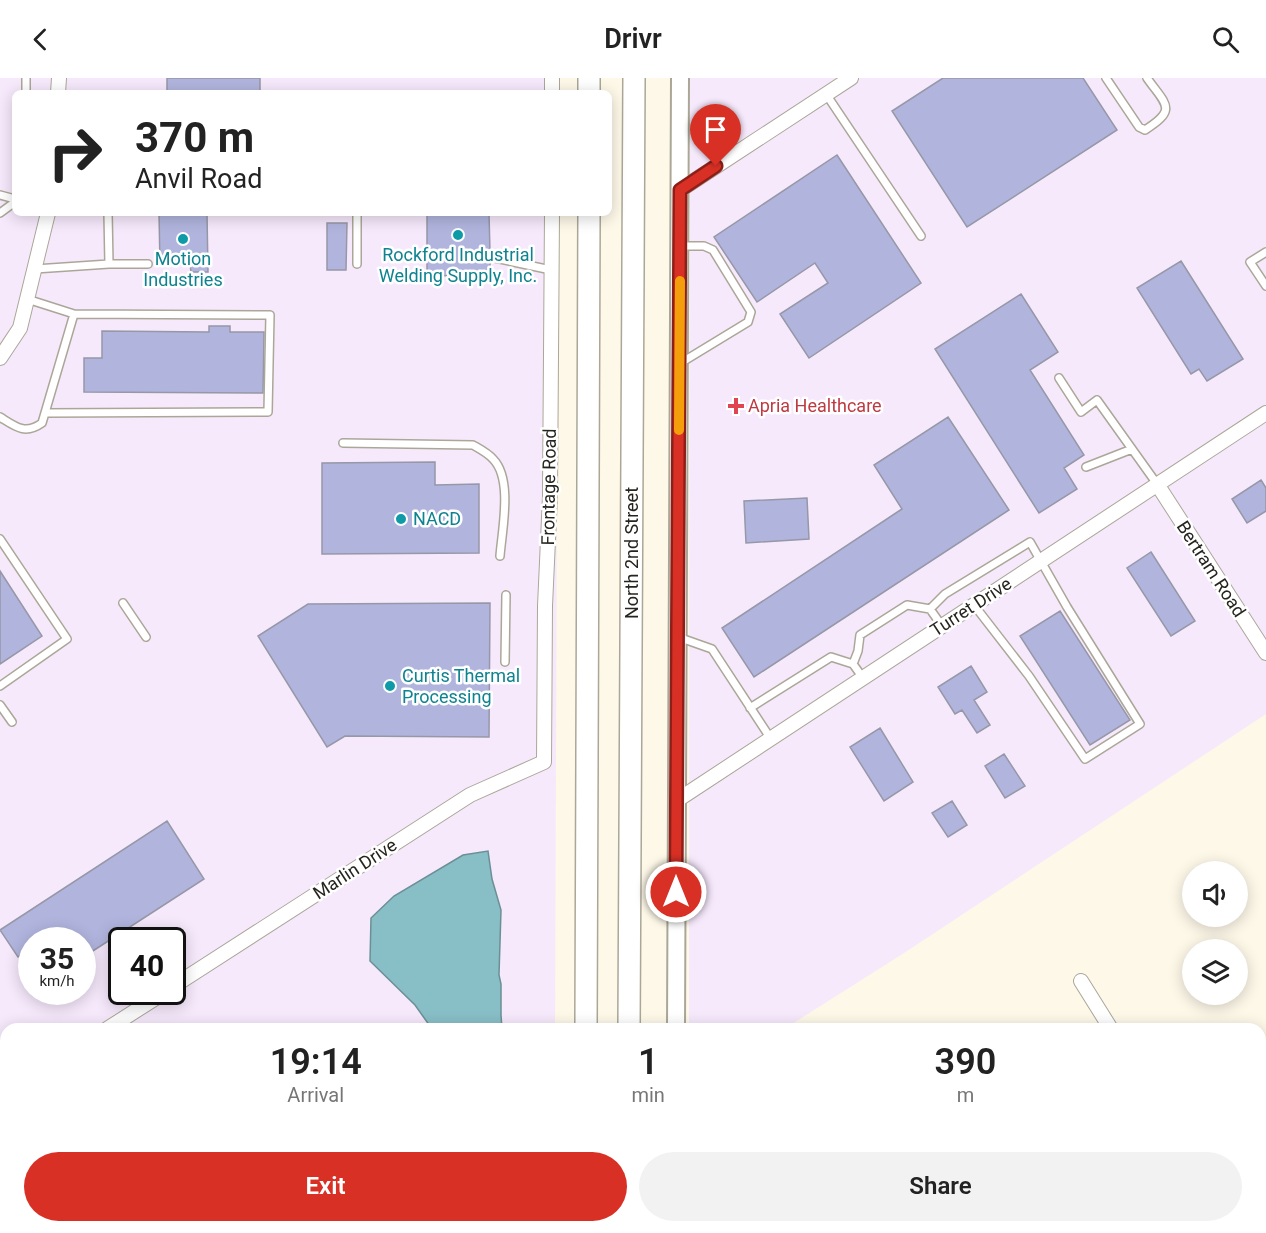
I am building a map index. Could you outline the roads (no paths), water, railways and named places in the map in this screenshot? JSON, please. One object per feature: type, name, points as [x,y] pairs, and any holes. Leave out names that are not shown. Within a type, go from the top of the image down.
[{"type":"main road","name":"North 2nd Street","points":[[629,1023],[634,78]]},
{"type":"main road","points":[[586,1023],[589,216]]},
{"type":"street","points":[[676,1023],[680,78]]},
{"type":"street","points":[[680,190],[851,78]]},
{"type":"street","points":[[0,358],[20,328],[47,216]]},
{"type":"street","name":"Frontage Road","points":[[544,762],[550,496],[552,216]]},
{"type":"street","name":"Turret Drive","points":[[676,801],[1266,413]]},
{"type":"street","name":"Bertram Road","points":[[1156,484],[1266,653]]},
{"type":"street","name":"Marlin Drive","points":[[186,978],[470,795],[544,762]]},
{"type":"street","points":[[1081,981],[1107,1023]]},
{"type":"street","points":[[116,1023],[145,1005]]},
{"type":"lane","points":[[1106,78],[1139,127],[1144,130],[1160,120],[1166,113],[1166,105],[1147,78]]},
{"type":"lane","points":[[826,94],[921,236]]},
{"type":"lane","points":[[0,213],[12,203]]},
{"type":"lane","points":[[108,216],[110,264]]},
{"type":"lane","points":[[357,216],[357,264]]},
{"type":"lane","points":[[679,364],[748,322],[751,312],[712,250],[704,246],[680,246]]},
{"type":"lane","points":[[1266,252],[1250,262],[1266,286]]},
{"type":"lane","points":[[490,257],[551,270]]},
{"type":"lane","points":[[35,269],[148,264]]},
{"type":"lane","points":[[27,299],[74,314],[270,315],[268,412],[45,413]]},
{"type":"lane","points":[[0,417],[20,429],[33,429],[42,423],[74,314]]},
{"type":"lane","points":[[1059,378],[1081,412],[1097,400],[1156,484]]},
{"type":"lane","points":[[343,443],[473,445],[484,451],[494,459],[505,489],[500,556]]},
{"type":"lane","points":[[1086,467],[1132,449]]},
{"type":"lane","points":[[0,539],[67,639],[0,686]]},
{"type":"lane","points":[[930,609],[945,594],[1030,542],[1067,607],[1140,724],[1084,759],[1029,676],[974,605]]},
{"type":"lane","points":[[505,662],[506,595]]},
{"type":"lane","points":[[123,603],[146,637]]},
{"type":"lane","points":[[853,664],[858,651],[860,635],[907,605],[930,609],[942,626]]},
{"type":"lane","points":[[678,637],[712,649],[771,739]]},
{"type":"lane","points":[[750,708],[831,657],[853,664],[863,678]]},
{"type":"lane","points":[[0,705],[12,722]]},
{"type":"water","points":[[488,851],[492,879],[501,910],[499,975],[502,1023],[428,1023],[415,1005],[370,961],[371,918],[394,896],[463,855]]},
{"type":"place","name":"Rockford Industrial Welding Supply, Inc.","points":[[458,235]]},
{"type":"place","name":"Motion Industries","points":[[183,239]]},
{"type":"place","name":"Apria Healthcare","points":[[736,406]]},
{"type":"place","name":"NACD","points":[[401,519]]},
{"type":"place","name":"Curtis Thermal Processing","points":[[390,686]]}]
